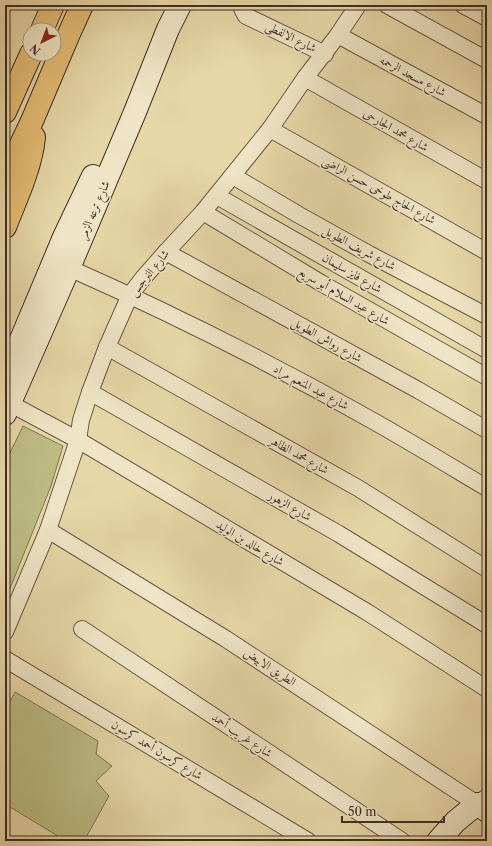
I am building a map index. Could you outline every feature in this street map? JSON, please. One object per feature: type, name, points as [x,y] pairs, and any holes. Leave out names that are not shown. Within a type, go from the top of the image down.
[{"type":"highway","points":[[46,22],[53,5]]},
{"type":"highway","points":[[5,178],[32,121],[82,5]]},
{"type":"highway","points":[[5,112],[27,62]]},
{"type":"highway","points":[[5,227],[24,181],[30,158],[34,138],[32,121]]},
{"type":"street","name":"شارع ترعه الزمر","points":[[7,409],[69,268],[168,30],[180,5]]},
{"type":"street","name":"شارع الالفطى","points":[[242,5],[243,12],[246,16],[325,54]]},
{"type":"street","name":"شارع النرجس","points":[[5,632],[48,530],[78,440],[81,420],[90,392],[130,295],[144,277],[217,196],[270,129],[305,78],[338,36],[358,5]]},
{"type":"street","points":[[387,5],[487,60]]},
{"type":"street","points":[[463,5],[487,18]]},
{"type":"street","name":"شارع مسجد الرحمه","points":[[338,36],[487,116]]},
{"type":"street","name":"شارع محمد الجارحى","points":[[305,78],[487,181]]},
{"type":"street","points":[[5,376],[64,237],[85,193],[111,144],[135,112]]},
{"type":"street","name":"شارع الحاج طوخى حسن الراضى","points":[[270,129],[487,252]]},
{"type":"street","name":"شارع شريف الطويل","points":[[233,176],[369,254],[487,316]]},
{"type":"street","name":"شارع فايز سليمان","points":[[217,196],[487,350]]},
{"type":"street","name":"شارع عبد السلام أبو سريع","points":[[203,212],[321,283],[487,378]]},
{"type":"street","name":"شارع رواش الطويل","points":[[166,252],[411,386],[487,430]]},
{"type":"street","name":"شارع عبد المنعم مراد","points":[[69,268],[130,295],[255,358],[374,422],[487,488]]},
{"type":"street","name":"شارع محمد الظاهر","points":[[107,348],[358,488],[487,569]]},
{"type":"street","name":"شارع الزهور","points":[[90,392],[332,530],[487,625]]},
{"type":"street","name":"شارع خالد بن الوليد","points":[[7,409],[78,440],[367,612],[487,689]]},
{"type":"street","name":"الطريق الابيض","points":[[48,530],[226,639],[484,804]]},
{"type":"street","name":"شارع غريب أحمد","points":[[82,629],[402,841]]},
{"type":"street","name":"شارع كرسون أحمد كرسون","points":[[5,659],[308,841]]},
{"type":"street","points":[[438,841],[456,821],[484,804]]},
{"type":"green space","points":[[23,426],[63,446],[51,486],[5,601],[5,463]]},
{"type":"green space","points":[[15,692],[98,741],[96,754],[112,766],[96,781],[109,796],[84,841],[66,841],[5,804],[5,711]]}]
